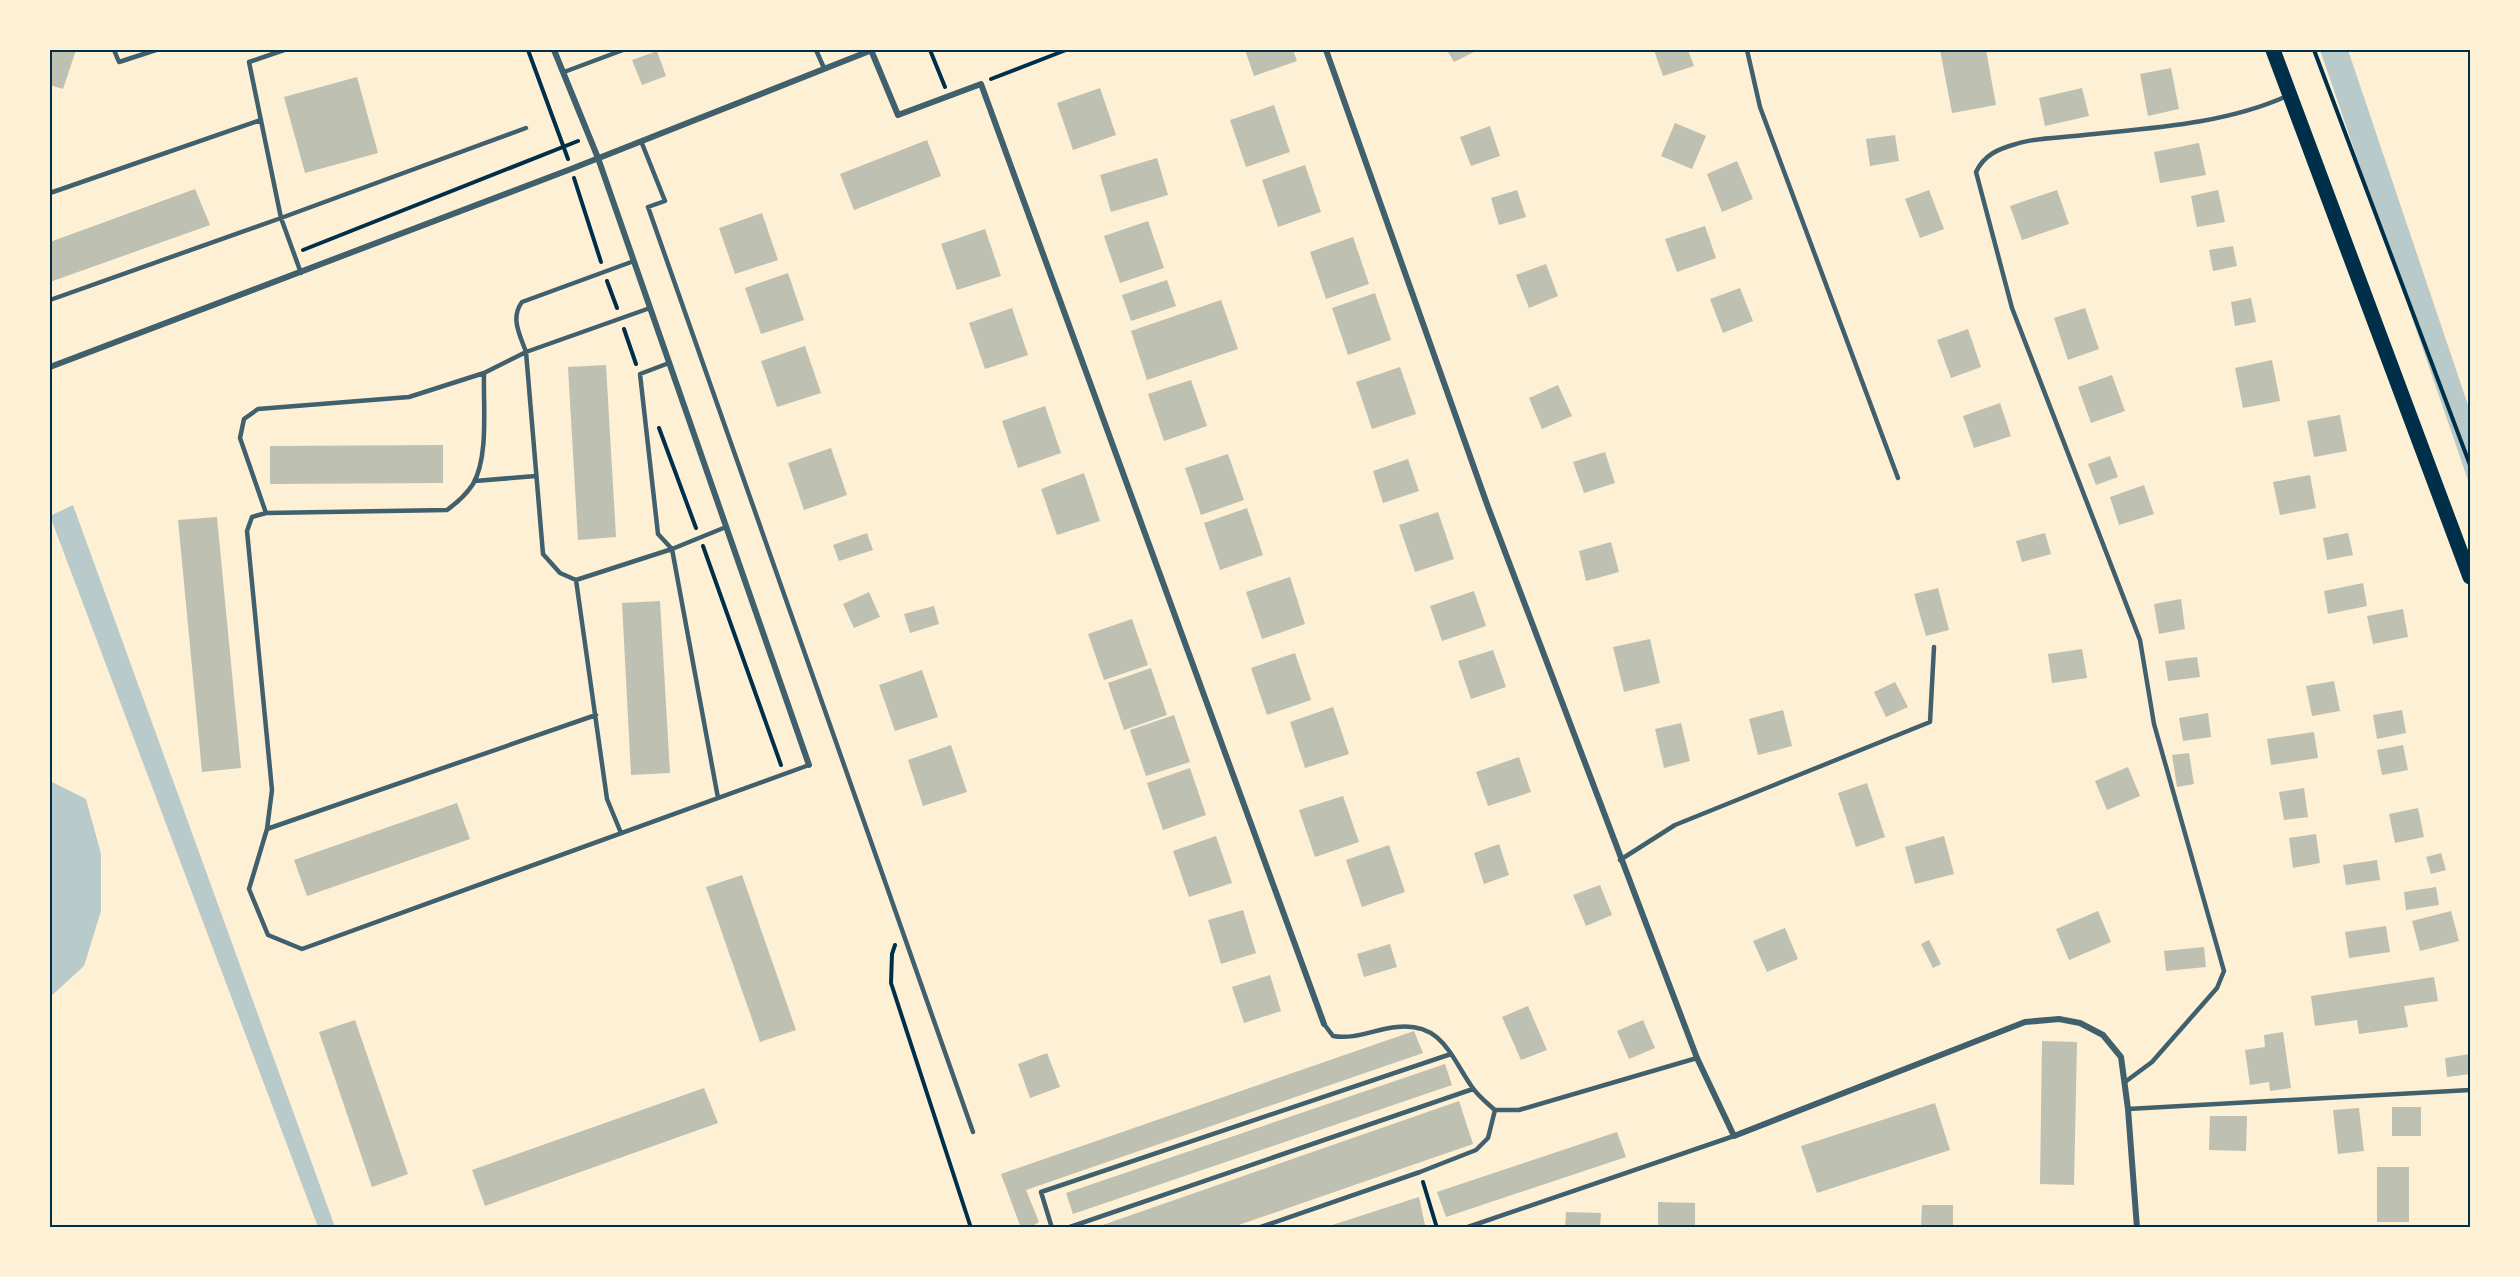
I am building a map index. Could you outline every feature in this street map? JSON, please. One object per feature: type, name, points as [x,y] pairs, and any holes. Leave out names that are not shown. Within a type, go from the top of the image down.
[{"type":"main road","points":[[2273,50],[2470,577]]},
{"type":"street","points":[[554,50],[598,158],[809,765]]},
{"type":"street","points":[[50,367],[301,273],[871,50],[898,115],[981,84],[1324,1024]]},
{"type":"street","points":[[1326,50],[1488,507],[1620,860],[1697,1059],[1734,1136],[2025,1022],[2059,1019],[2080,1023],[2103,1035],[2121,1057],[2128,1108],[2137,1227]]},
{"type":"lane","points":[[114,50],[120,62],[156,50]]},
{"type":"lane","points":[[284,50],[249,62],[281,218],[301,273]]},
{"type":"lane","points":[[564,72],[623,50]]},
{"type":"lane","points":[[816,50],[824,68]]},
{"type":"lane","points":[[1747,50],[1760,107],[1898,478]]},
{"type":"lane","points":[[2125,1082],[2152,1062],[2217,988],[2224,971],[2154,724],[2140,640],[2012,308],[1976,172],[1980,162],[1989,154],[2018,143],[2168,126],[2259,108],[2291,94]]},
{"type":"lane","points":[[50,194],[261,120]]},
{"type":"lane","points":[[50,300],[526,128]]},
{"type":"lane","points":[[641,141],[665,201],[648,207],[973,1132]]},
{"type":"lane","points":[[634,261],[522,302],[516,311],[515,321],[526,352],[543,554],[560,573],[576,580],[672,549],[726,527]]},
{"type":"lane","points":[[266,513],[240,438],[244,419],[258,409],[409,397],[484,373],[526,352],[650,308]]},
{"type":"lane","points":[[669,363],[640,374],[658,534],[672,549],[718,798]]},
{"type":"lane","points":[[484,373],[482,454],[475,481],[463,498],[447,510],[266,513],[252,517],[247,531],[272,790],[267,829],[249,889],[268,934],[302,949],[809,765]]},
{"type":"lane","points":[[475,481],[536,476]]},
{"type":"lane","points":[[576,580],[607,798],[621,833]]},
{"type":"lane","points":[[1620,860],[1675,825],[1930,722],[1934,647]]},
{"type":"lane","points":[[267,829],[596,715]]},
{"type":"lane","points":[[1324,1024],[1333,1036],[1345,1038],[1399,1026],[1424,1028],[1442,1040],[1473,1089],[1495,1110],[1519,1110],[1697,1059]]},
{"type":"lane","points":[[1052,1227],[1041,1192],[1451,1054]]},
{"type":"lane","points":[[1067,1227],[1473,1089]]},
{"type":"lane","points":[[2128,1108],[2470,1090]]},
{"type":"lane","points":[[1258,1227],[1420,1172],[1476,1150],[1488,1138],[1495,1110]]},
{"type":"lane","points":[[1465,1227],[1734,1136]]},
{"type":"path","points":[[930,50],[948,96]]},
{"type":"path","points":[[981,84],[1066,50]]},
{"type":"path","points":[[2314,50],[2470,465]]},
{"type":"path","points":[[294,253],[565,148],[588,135]]},
{"type":"path","points":[[902,929],[892,954],[891,983],[971,1227]]},
{"type":"path","points":[[1420,1172],[1437,1227]]},
{"type":"shaded area","points":[[2320,50],[2348,50],[2470,411],[2470,486]]},
{"type":"shaded area","points":[[73,505],[335,1227],[318,1227],[50,516]]},
{"type":"shaded area","points":[[50,781],[86,799],[101,854],[101,911],[84,966],[50,997]]},
{"type":"building","points":[[50,50],[76,50],[63,89],[50,85]]},
{"type":"building","points":[[1245,50],[1293,50],[1297,61],[1254,76]]},
{"type":"building","points":[[1447,50],[1478,50],[1454,62]]},
{"type":"building","points":[[1654,50],[1688,50],[1694,66],[1663,76]]},
{"type":"building","points":[[1940,50],[1986,50],[1996,105],[1952,113]]},
{"type":"building","points":[[657,51],[666,76],[642,85],[632,60]]},
{"type":"building","points":[[2171,68],[2179,109],[2148,116],[2140,74]]},
{"type":"building","points":[[357,77],[378,153],[305,173],[284,97]]},
{"type":"building","points":[[1100,88],[1116,135],[1073,150],[1057,103]]},
{"type":"building","points":[[2082,88],[2089,116],[2045,126],[2039,98]]},
{"type":"building","points":[[1274,105],[1290,152],[1246,167],[1230,120]]},
{"type":"building","points":[[1675,123],[1706,136],[1692,169],[1661,156]]},
{"type":"building","points":[[1490,126],[1500,156],[1471,166],[1460,137]]},
{"type":"building","points":[[1895,135],[1899,161],[1870,166],[1866,139]]},
{"type":"building","points":[[927,140],[941,176],[854,210],[840,174]]},
{"type":"building","points":[[2199,143],[2206,175],[2160,183],[2154,152]]},
{"type":"building","points":[[1157,158],[1168,195],[1111,212],[1100,175]]},
{"type":"building","points":[[1737,161],[1753,199],[1722,212],[1707,174]]},
{"type":"building","points":[[1305,165],[1321,212],[1278,227],[1262,180]]},
{"type":"building","points":[[195,189],[210,225],[50,282],[50,242]]},
{"type":"building","points":[[1517,190],[1526,217],[1499,225],[1491,198]]},
{"type":"building","points":[[1929,190],[1944,229],[1920,238],[1905,199]]},
{"type":"building","points":[[2057,190],[2069,224],[2022,240],[2010,206]]},
{"type":"building","points":[[2218,190],[2225,222],[2197,227],[2191,196]]},
{"type":"building","points":[[762,213],[778,260],[735,274],[719,228]]},
{"type":"building","points":[[1148,221],[1164,268],[1120,283],[1104,236]]},
{"type":"building","points":[[1705,226],[1716,258],[1677,272],[1665,239]]},
{"type":"building","points":[[985,229],[1001,276],[957,290],[941,244]]},
{"type":"building","points":[[1353,237],[1369,284],[1326,299],[1310,252]]},
{"type":"building","points":[[2233,246],[2237,266],[2213,271],[2209,250]]},
{"type":"building","points":[[1546,264],[1558,296],[1529,308],[1516,275]]},
{"type":"building","points":[[788,273],[804,320],[761,334],[745,288]]},
{"type":"building","points":[[1167,280],[1176,306],[1131,321],[1122,295]]},
{"type":"building","points":[[1740,288],[1753,321],[1723,333],[1710,299]]},
{"type":"building","points":[[1375,293],[1391,340],[1348,355],[1332,308]]},
{"type":"building","points":[[2251,298],[2256,322],[2235,326],[2231,302]]},
{"type":"building","points":[[1221,300],[1238,349],[1147,380],[1131,331]]},
{"type":"building","points":[[1012,308],[1028,355],[985,369],[969,323]]},
{"type":"building","points":[[2085,308],[2099,349],[2068,360],[2054,318]]},
{"type":"building","points":[[1968,329],[1981,367],[1951,378],[1937,340]]},
{"type":"building","points":[[805,346],[821,393],[777,407],[761,361]]},
{"type":"building","points":[[2272,360],[2280,401],[2243,408],[2235,368]]},
{"type":"building","points":[[606,365],[616,537],[578,540],[568,367]]},
{"type":"building","points":[[1400,367],[1416,414],[1372,429],[1356,382]]},
{"type":"building","points":[[2112,375],[2125,411],[2091,423],[2078,387]]},
{"type":"building","points":[[1191,380],[1207,426],[1164,441],[1148,394]]},
{"type":"building","points":[[1558,385],[1572,416],[1542,429],[1529,398]]},
{"type":"building","points":[[2000,403],[2011,436],[1974,448],[1963,416]]},
{"type":"building","points":[[1045,406],[1061,453],[1018,468],[1002,421]]},
{"type":"building","points":[[2340,415],[2347,451],[2314,457],[2307,421]]},
{"type":"building","points":[[443,445],[443,483],[270,484],[270,446]]},
{"type":"building","points":[[831,448],[847,495],[804,510],[788,463]]},
{"type":"building","points":[[1605,452],[1615,483],[1584,493],[1573,462]]},
{"type":"building","points":[[1228,454],[1244,500],[1201,515],[1185,468]]},
{"type":"building","points":[[2110,456],[2118,477],[2096,485],[2088,464]]},
{"type":"building","points":[[1408,459],[1419,491],[1383,503],[1373,471]]},
{"type":"building","points":[[1084,473],[1100,521],[1057,535],[1041,489]]},
{"type":"building","points":[[2310,475],[2316,508],[2280,515],[2273,482]]},
{"type":"building","points":[[2144,485],[2154,514],[2119,525],[2110,497]]},
{"type":"building","points":[[1247,508],[1263,555],[1220,570],[1204,523]]},
{"type":"building","points":[[1438,512],[1454,559],[1415,572],[1399,525]]},
{"type":"building","points":[[217,517],[241,768],[202,772],[178,520]]},
{"type":"building","points":[[867,533],[873,550],[839,561],[833,545]]},
{"type":"building","points":[[2045,533],[2051,554],[2022,562],[2016,541]]},
{"type":"building","points":[[2348,533],[2353,555],[2327,560],[2323,538]]},
{"type":"building","points":[[1611,542],[1619,572],[1586,581],[1579,551]]},
{"type":"building","points":[[1290,577],[1305,624],[1262,639],[1246,592]]},
{"type":"building","points":[[2363,583],[2367,606],[2328,614],[2324,591]]},
{"type":"building","points":[[1938,588],[1949,630],[1926,636],[1914,594]]},
{"type":"building","points":[[1474,591],[1486,626],[1442,641],[1430,606]]},
{"type":"building","points":[[869,592],[880,617],[854,628],[843,604]]},
{"type":"building","points":[[2181,599],[2185,629],[2159,634],[2154,604]]},
{"type":"building","points":[[660,601],[670,773],[631,775],[622,603]]},
{"type":"building","points":[[934,606],[939,624],[910,633],[904,614]]},
{"type":"building","points":[[2403,609],[2408,637],[2373,644],[2367,616]]},
{"type":"building","points":[[1132,619],[1148,665],[1104,680],[1088,634]]},
{"type":"building","points":[[1650,639],[1660,683],[1624,692],[1613,647]]},
{"type":"building","points":[[2082,649],[2087,678],[2052,683],[2048,654]]},
{"type":"building","points":[[1493,650],[1506,687],[1471,699],[1458,661]]},
{"type":"building","points":[[1295,653],[1311,700],[1267,715],[1251,668]]},
{"type":"building","points":[[2197,657],[2200,677],[2168,681],[2165,661]]},
{"type":"building","points":[[1151,668],[1167,715],[1124,730],[1108,683]]},
{"type":"building","points":[[922,670],[938,717],[895,731],[879,685]]},
{"type":"building","points":[[2334,681],[2340,711],[2312,716],[2306,686]]},
{"type":"building","points":[[1895,682],[1908,707],[1886,717],[1874,692]]},
{"type":"building","points":[[1333,707],[1349,754],[1305,768],[1290,722]]},
{"type":"building","points":[[1783,710],[1792,746],[1758,755],[1749,719]]},
{"type":"building","points":[[2402,710],[2406,733],[2377,739],[2373,715]]},
{"type":"building","points":[[2208,713],[2211,737],[2183,741],[2179,718]]},
{"type":"building","points":[[1174,715],[1190,762],[1146,776],[1130,730]]},
{"type":"building","points":[[1681,723],[1690,761],[1664,768],[1655,729]]},
{"type":"building","points":[[2314,732],[2318,758],[2271,765],[2267,739]]},
{"type":"building","points":[[951,745],[967,792],[923,806],[908,760]]},
{"type":"building","points":[[2403,745],[2408,770],[2382,775],[2377,750]]},
{"type":"building","points":[[2189,753],[2194,784],[2177,787],[2172,755]]},
{"type":"building","points":[[1519,757],[1531,792],[1488,806],[1476,772]]},
{"type":"building","points":[[2128,767],[2140,796],[2107,810],[2095,781]]},
{"type":"building","points":[[1190,768],[1206,815],[1163,830],[1147,783]]},
{"type":"building","points":[[1867,783],[1885,837],[1856,847],[1838,793]]},
{"type":"building","points":[[2304,788],[2308,817],[2284,820],[2279,792]]},
{"type":"building","points":[[1343,796],[1359,842],[1315,857],[1299,810]]},
{"type":"building","points":[[457,803],[470,839],[307,896],[294,860]]},
{"type":"building","points":[[2418,808],[2424,837],[2395,843],[2389,814]]},
{"type":"building","points":[[2316,834],[2320,863],[2293,868],[2289,838]]},
{"type":"building","points":[[1216,836],[1232,883],[1189,897],[1173,851]]},
{"type":"building","points":[[1944,836],[1954,874],[1915,884],[1905,847]]},
{"type":"building","points":[[1499,844],[1509,875],[1484,884],[1474,853]]},
{"type":"building","points":[[1389,845],[1405,892],[1362,907],[1346,860]]},
{"type":"building","points":[[2441,853],[2446,870],[2431,874],[2426,857]]},
{"type":"building","points":[[2377,860],[2380,880],[2346,885],[2343,865]]},
{"type":"building","points":[[742,875],[796,1030],[760,1042],[706,887]]},
{"type":"building","points":[[1600,885],[1612,915],[1586,926],[1573,895]]},
{"type":"building","points":[[2436,887],[2439,905],[2406,910],[2404,892]]},
{"type":"building","points":[[1243,910],[1256,953],[1221,964],[1208,920]]},
{"type":"building","points":[[2098,911],[2111,942],[2069,960],[2056,929]]},
{"type":"building","points":[[2451,911],[2459,941],[2420,951],[2412,921]]},
{"type":"building","points":[[2386,926],[2390,952],[2349,958],[2345,932]]},
{"type":"building","points":[[1785,928],[1798,959],[1767,972],[1753,941]]},
{"type":"building","points":[[1929,940],[1941,964],[1933,968],[1921,944]]},
{"type":"building","points":[[1390,944],[1397,967],[1364,977],[1357,954]]},
{"type":"building","points":[[2204,947],[2206,967],[2166,971],[2164,951]]},
{"type":"building","points":[[1270,975],[1281,1011],[1244,1023],[1232,987]]},
{"type":"building","points":[[2434,977],[2438,1001],[2404,1006],[2408,1027],[2359,1034],[2357,1020],[2315,1026],[2311,996]]},
{"type":"building","points":[[1528,1006],[1547,1050],[1521,1060],[1502,1017]]},
{"type":"building","points":[[355,1020],[408,1174],[372,1187],[319,1032]]},
{"type":"building","points":[[1643,1020],[1655,1048],[1629,1059],[1617,1031]]},
{"type":"building","points":[[1414,1031],[1423,1053],[1026,1190],[1039,1222],[1029,1228],[1021,1228],[1001,1174]]},
{"type":"building","points":[[2283,1032],[2291,1088],[2270,1091],[2269,1082],[2250,1085],[2245,1050],[2265,1047],[2264,1035]]},
{"type":"building","points":[[2042,1041],[2077,1042],[2074,1185],[2040,1184]]},
{"type":"building","points":[[1047,1053],[1060,1087],[1030,1098],[1018,1064]]},
{"type":"building","points":[[2470,1054],[2470,1074],[2447,1077],[2445,1058]]},
{"type":"building","points":[[1445,1064],[1452,1085],[1073,1214],[1066,1193]]},
{"type":"building","points":[[704,1088],[718,1123],[485,1206],[472,1170]]},
{"type":"building","points":[[1459,1101],[1473,1144],[1230,1228],[1094,1228]]},
{"type":"building","points":[[1935,1103],[1950,1150],[1817,1193],[1801,1146]]},
{"type":"building","points":[[2392,1107],[2421,1107],[2421,1136],[2392,1136]]},
{"type":"building","points":[[2359,1108],[2364,1151],[2338,1154],[2333,1110]]},
{"type":"building","points":[[2210,1116],[2247,1116],[2246,1151],[2209,1150]]},
{"type":"building","points":[[1617,1132],[1626,1157],[1446,1217],[1437,1192]]},
{"type":"building","points":[[2377,1167],[2409,1167],[2409,1222],[2377,1222]]},
{"type":"building","points":[[1419,1197],[1425,1225],[1418,1228],[1323,1228]]},
{"type":"building","points":[[1658,1202],[1695,1203],[1695,1228],[1658,1228]]},
{"type":"building","points":[[1922,1205],[1953,1205],[1953,1228],[1921,1228]]},
{"type":"building","points":[[1566,1212],[1601,1213],[1600,1228],[1565,1228]]}]
